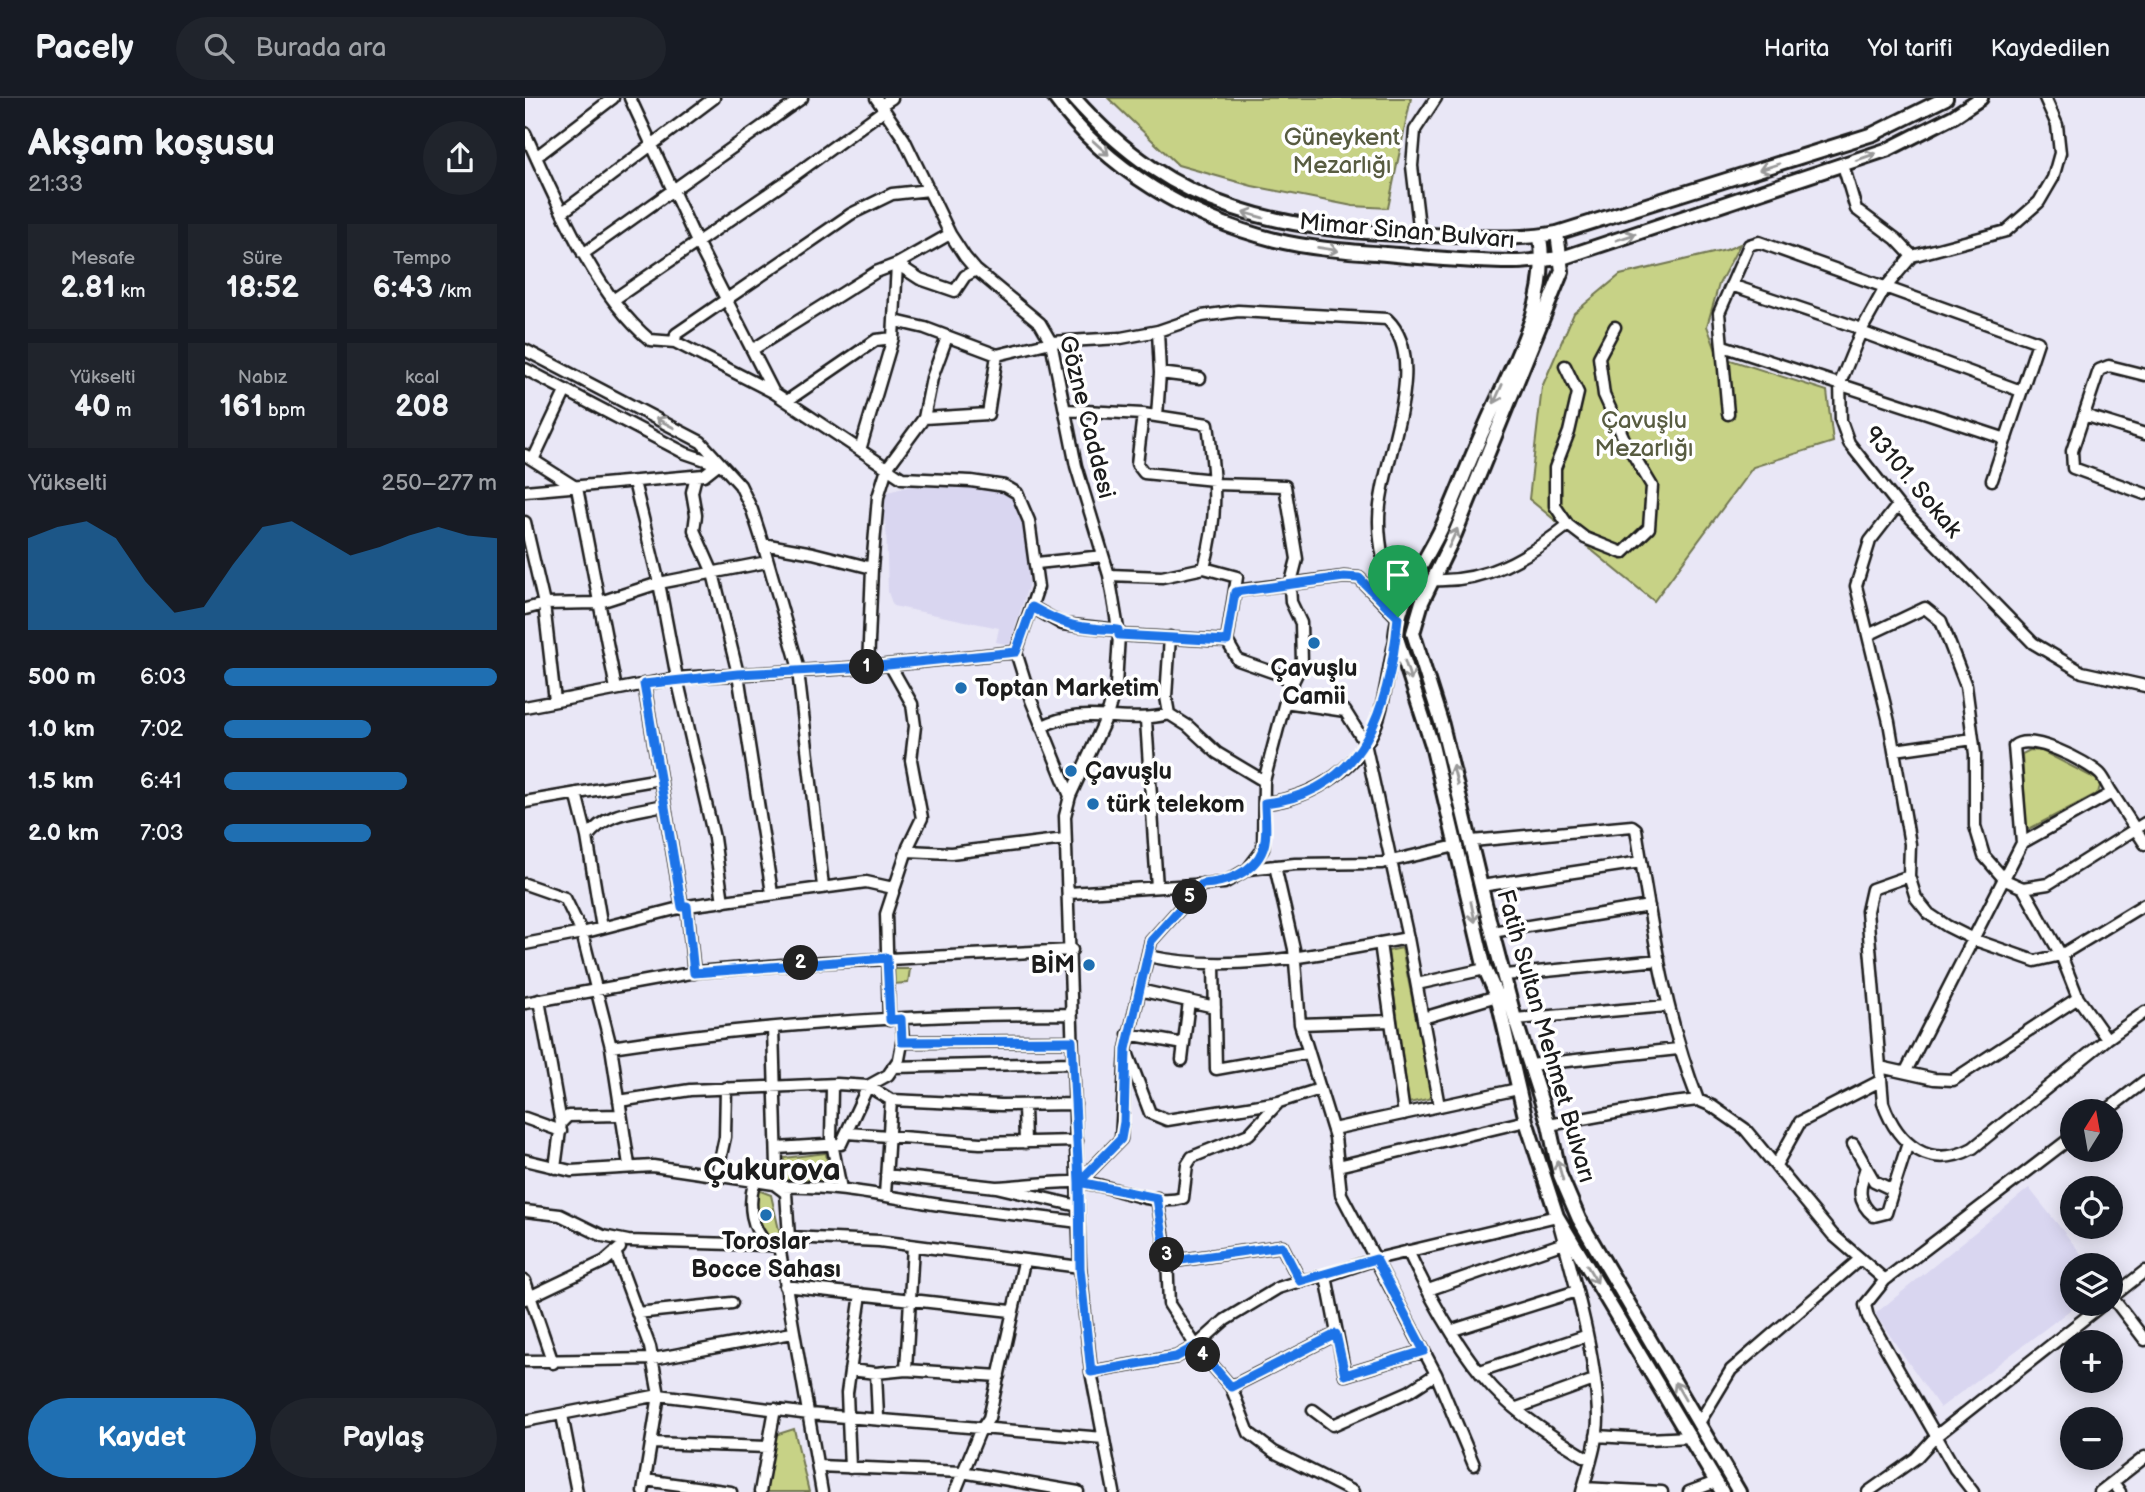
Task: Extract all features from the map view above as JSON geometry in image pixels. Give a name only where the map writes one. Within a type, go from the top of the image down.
[{"type":"main road","name":"Mimar Sinan Bulvarı","points":[[1055,98],[1083,131],[1136,176],[1179,203],[1275,240],[1336,250],[1517,262],[1562,258],[1889,149],[1954,116],[1981,98]]},
{"type":"main road","name":"Mimar Sinan Bulvarı","points":[[1074,98],[1118,143],[1146,164],[1186,190],[1233,209],[1291,224],[1352,232],[1539,237],[1873,134],[1946,98]]},
{"type":"main road","points":[[1557,233],[1562,258]]},
{"type":"main road","points":[[1396,635],[1398,617],[1412,580],[1442,527],[1534,314],[1543,259],[1539,237]]},
{"type":"main road","name":"Fatih Sultan Mehmet Bulvarı","points":[[1562,258],[1562,271],[1455,534],[1432,580],[1413,633],[1442,725],[1492,932],[1515,1019],[1549,1125],[1560,1175],[1579,1219],[1739,1492]]},
{"type":"main road","name":"Fatih Sultan Mehmet Bulvarı","points":[[1396,635],[1432,745],[1485,969],[1497,996],[1526,1121],[1557,1216],[1719,1487]]},
{"type":"street","points":[[536,157],[613,98]]},
{"type":"street","points":[[630,98],[696,240],[773,392]]},
{"type":"street","points":[[564,211],[714,98]]},
{"type":"street","points":[[583,254],[802,98]]},
{"type":"street","points":[[613,300],[696,240],[781,185],[880,104],[892,98]]},
{"type":"street","points":[[1420,235],[1412,166],[1415,130],[1436,98]]},
{"type":"street","points":[[1843,165],[1856,209],[1896,239],[1912,256],[2006,231],[2039,202],[2053,178],[2060,153],[2057,125],[2045,98]]},
{"type":"street","name":"Gözne Caddesi","points":[[880,104],[904,139],[950,234],[976,270],[1040,323],[1051,342],[1076,466],[1108,575],[1118,633],[1115,685],[1107,716],[1070,796]]},
{"type":"street","points":[[525,133],[583,254],[613,300],[650,340],[675,342],[773,392],[902,478],[971,481],[1005,486],[1017,493],[1029,521],[1037,563],[1038,587],[1016,652],[1041,727],[1070,796],[1065,816],[1065,839],[1072,950],[1072,1063],[1079,1182],[1080,1268],[1091,1372],[1114,1492]]},
{"type":"street","points":[[675,342],[676,334],[851,214],[892,194],[929,190]]},
{"type":"street","points":[[752,350],[876,272],[897,264],[950,234]]},
{"type":"street","points":[[1728,414],[1719,313],[1749,245],[1759,242],[2038,342],[1992,480]]},
{"type":"street","name":"93101. Sokak","points":[[1912,256],[1885,288],[1861,330],[1840,383],[1841,421],[1849,443],[1898,505],[2033,643],[2082,672],[2145,686]]},
{"type":"street","points":[[897,264],[920,279],[955,291],[965,276],[976,270]]},
{"type":"street","points":[[860,450],[893,338],[897,264]]},
{"type":"street","points":[[1731,285],[1861,330],[2021,391]]},
{"type":"street","points":[[895,321],[925,328],[997,355],[1051,342],[1121,338],[1158,331],[1202,316],[1238,311],[1387,319],[1398,329],[1406,353],[1404,386],[1380,499],[1379,521],[1381,545],[1398,617]]},
{"type":"street","points":[[1565,366],[1578,393],[1569,432],[1555,468],[1555,506],[1568,525],[1585,538],[1623,554],[1649,528],[1651,485],[1625,441],[1604,395],[1599,357],[1615,327]]},
{"type":"street","points":[[1157,416],[1160,373],[1158,331]]},
{"type":"street","points":[[868,667],[878,498],[887,468],[924,418],[932,378],[947,337]]},
{"type":"street","points":[[787,401],[876,340],[893,338]]},
{"type":"street","points":[[1723,346],[2005,439]]},
{"type":"street","points":[[525,350],[701,442],[718,464],[740,485],[752,510],[763,544],[797,671],[823,886]]},
{"type":"street","points":[[924,418],[988,414],[997,355]]},
{"type":"street","points":[[2145,375],[2117,367],[2099,370],[2072,451],[2073,468],[2145,494]]},
{"type":"street","points":[[525,369],[685,453],[718,464]]},
{"type":"street","points":[[1160,373],[1200,378]]},
{"type":"street","points":[[566,390],[529,458],[577,488],[597,603],[616,689]]},
{"type":"street","points":[[1065,410],[1143,414],[1208,424],[1214,482],[1215,531],[1204,568]]},
{"type":"street","points":[[1069,893],[1224,883],[1248,869],[1263,849],[1264,781],[1285,702],[1302,663],[1301,623],[1291,602],[1290,586],[1297,559],[1285,486],[1214,482],[1144,473],[1137,464],[1143,414]]},
{"type":"street","points":[[2084,415],[2145,434]]},
{"type":"street","points":[[525,491],[696,476],[703,475],[718,464]]},
{"type":"street","points":[[696,476],[692,492],[697,515],[694,530],[713,573],[738,674],[772,893]]},
{"type":"street","points":[[633,482],[659,583],[677,678],[714,838],[723,902]]},
{"type":"street","points":[[1898,505],[1870,541],[1860,566],[1856,586],[1895,750],[1910,844],[1909,876],[1916,898],[1929,914],[1975,940],[2035,961],[2061,956],[2145,904]]},
{"type":"street","points":[[525,522],[544,604],[555,701]]},
{"type":"street","points":[[1432,580],[1455,582],[1497,571],[1535,552],[1568,525]]},
{"type":"street","points":[[763,544],[872,568]]},
{"type":"street","points":[[1037,563],[1103,556]]},
{"type":"street","points":[[525,609],[544,604],[597,603],[659,583],[768,562]]},
{"type":"street","points":[[1108,575],[1162,577],[1204,568],[1237,577],[1227,641],[1238,660],[1278,674],[1293,683]]},
{"type":"street","points":[[1235,592],[1344,577],[1359,578],[1398,617]]},
{"type":"street","points":[[1032,607],[1062,624],[1118,633],[1227,641]]},
{"type":"street","points":[[1868,635],[1925,608],[1941,621],[1966,686],[1973,739],[1975,826],[1984,856],[2005,880],[2022,888],[2048,884],[2145,822]]},
{"type":"street","points":[[1265,803],[1304,794],[1336,777],[1365,743],[1378,718],[1396,635]]},
{"type":"street","points":[[1169,714],[1166,698],[1170,637]]},
{"type":"street","points":[[525,708],[677,678],[868,667],[1016,652]]},
{"type":"street","points":[[776,1148],[841,1143],[868,1086],[888,1075],[899,1059],[902,1042],[895,1020],[887,958],[885,914],[907,851],[922,818],[911,760],[915,726],[912,705],[890,665]]},
{"type":"street","points":[[644,684],[694,973]]},
{"type":"street","points":[[1285,702],[1345,711],[1365,743],[1408,938],[1439,1106]]},
{"type":"street","points":[[1041,727],[1060,717],[1107,716],[1146,720],[1169,714],[1188,726],[1217,753],[1264,781]]},
{"type":"street","points":[[1146,720],[1157,887]]},
{"type":"street","points":[[1895,750],[1973,739]]},
{"type":"street","points":[[1906,1071],[2022,843],[2014,746],[2019,741],[2030,740],[2070,755],[2102,775],[2145,844]]},
{"type":"street","points":[[525,802],[660,779]]},
{"type":"street","points":[[576,793],[587,837],[602,928]]},
{"type":"street","points":[[2022,843],[2112,793]]},
{"type":"street","points":[[587,837],[600,822],[614,816],[664,805]]},
{"type":"street","points":[[1472,841],[1632,826],[1636,829],[1667,1006],[1678,1049],[1698,1100]]},
{"type":"street","points":[[907,851],[951,853],[1065,839]]},
{"type":"street","points":[[1248,869],[1356,865],[1456,846]]},
{"type":"street","points":[[1481,886],[1641,862]]},
{"type":"street","points":[[1275,866],[1295,957],[1300,1024],[1333,1129],[1341,1194],[1436,1374],[1474,1465]]},
{"type":"street","points":[[1909,876],[1872,890],[1867,911],[1880,1081],[1892,1128],[1912,1148],[1935,1157],[1956,1157],[1973,1149],[2107,1039],[2145,1012]]},
{"type":"street","points":[[525,944],[582,933],[684,906],[866,882],[893,888]]},
{"type":"street","points":[[525,884],[565,898],[582,933],[611,1047],[629,1165]]},
{"type":"street","points":[[1079,1182],[1121,1139],[1128,1034],[1156,934],[1202,884]]},
{"type":"street","points":[[2022,888],[2061,956],[2078,998],[2107,1039]]},
{"type":"street","points":[[1492,932],[1649,906]]},
{"type":"street","points":[[1148,956],[1186,964],[1214,965],[1295,957],[1408,938]]},
{"type":"street","points":[[1380,943],[1404,1114]]},
{"type":"street","points":[[525,1003],[694,973],[887,958],[1072,950]]},
{"type":"street","points":[[1505,975],[1659,960]]},
{"type":"street","points":[[1214,965],[1216,1069],[1307,1053]]},
{"type":"street","points":[[1417,984],[1485,969]]},
{"type":"street","points":[[1139,990],[1215,1007]]},
{"type":"street","points":[[1423,1018],[1497,996]]},
{"type":"street","points":[[1880,1067],[1934,1079],[1953,1080],[2078,998]]},
{"type":"street","points":[[539,1000],[561,1127],[555,1168]]},
{"type":"street","points":[[1182,1060],[1189,1001]]},
{"type":"street","points":[[1515,1019],[1667,1006]]},
{"type":"street","points":[[611,1047],[706,1032],[958,1014],[1071,1014]]},
{"type":"street","points":[[1300,1024],[1391,1021]]},
{"type":"street","points":[[773,1028],[778,1186],[789,1206],[789,1237]]},
{"type":"street","points":[[1128,1034],[1184,1044]]},
{"type":"street","points":[[902,1042],[1072,1041]]},
{"type":"street","points":[[1126,1049],[1150,1113],[1156,1118],[1167,1120],[1214,1115],[1279,1102],[1319,1089]]},
{"type":"street","points":[[1530,1065],[1678,1049]]},
{"type":"street","points":[[893,1067],[1072,1063]]},
{"type":"street","points":[[1776,1165],[1800,1122],[1880,1081]]},
{"type":"street","points":[[619,1101],[726,1088],[837,1084],[868,1086],[891,1100],[1024,1105],[1075,1104]]},
{"type":"street","points":[[837,1084],[832,1088],[831,1119],[841,1189]]},
{"type":"street","points":[[2122,1099],[2142,1084],[2145,1096]]},
{"type":"street","points":[[717,1174],[725,1137],[726,1088]]},
{"type":"street","points":[[1333,1129],[1518,1089]]},
{"type":"street","points":[[885,1195],[891,1100]]},
{"type":"street","points":[[1549,1125],[1698,1100],[1712,1106],[1745,1129],[1833,1235],[1885,1280]]},
{"type":"street","points":[[996,1187],[1079,1182],[1157,1198],[1183,1198],[1187,1165],[1192,1157],[1249,1134],[1279,1102]]},
{"type":"street","points":[[1024,1105],[1025,1143]]},
{"type":"street","points":[[561,1127],[568,1116],[621,1115]]},
{"type":"street","points":[[525,1118],[561,1127]]},
{"type":"street","points":[[1338,1166],[1526,1121]]},
{"type":"street","points":[[848,1133],[888,1138],[1025,1143],[1077,1140]]},
{"type":"street","points":[[1866,1167],[1860,1201],[1874,1216],[1886,1213],[1908,1143]]},
{"type":"street","points":[[1853,1144],[1874,1181],[1893,1190]]},
{"type":"street","points":[[1973,1492],[1955,1469],[1868,1317],[1865,1305],[1885,1280],[2060,1146]]},
{"type":"street","points":[[527,1163],[572,1171],[629,1165],[717,1174],[754,1183],[841,1189],[922,1203],[1078,1222]]},
{"type":"street","points":[[886,1175],[996,1187],[1079,1206]]},
{"type":"street","points":[[754,1183],[751,1194],[754,1227],[768,1245]]},
{"type":"street","points":[[1157,1198],[1167,1262],[1170,1304],[1196,1346],[1231,1387],[1249,1433],[1273,1452],[1353,1492]]},
{"type":"street","points":[[525,1211],[559,1215],[603,1236],[628,1241],[779,1246],[789,1237],[913,1246],[1080,1268]]},
{"type":"street","points":[[1091,1372],[1176,1357],[1196,1346],[1225,1320],[1278,1288],[1327,1276],[1376,1259],[1557,1216],[1577,1291],[1594,1380],[1598,1419],[1582,1490],[1662,1492]]},
{"type":"street","points":[[528,1298],[605,1261],[628,1241]]},
{"type":"street","points":[[1428,1290],[1564,1243]]},
{"type":"street","points":[[779,1246],[792,1333],[822,1492]]},
{"type":"street","points":[[906,1370],[913,1246]]},
{"type":"street","points":[[1167,1262],[1282,1246],[1300,1281]]},
{"type":"street","points":[[1408,1251],[1428,1290],[1494,1389],[1562,1443],[1589,1459]]},
{"type":"street","points":[[615,1252],[653,1359],[659,1395],[643,1492]]},
{"type":"street","points":[[1699,1423],[1731,1370],[1860,1259]]},
{"type":"street","points":[[955,1492],[989,1418],[1024,1262]]},
{"type":"street","points":[[2123,1288],[2145,1271]]},
{"type":"street","points":[[1327,1276],[1345,1375],[1424,1351]]},
{"type":"street","points":[[525,1281],[528,1298],[554,1363]]},
{"type":"street","points":[[785,1286],[1011,1311]]},
{"type":"street","points":[[1453,1330],[1577,1291]]},
{"type":"street","points":[[850,1468],[845,1416],[861,1294]]},
{"type":"street","points":[[637,1313],[732,1303]]},
{"type":"street","points":[[1868,1492],[1916,1458],[1936,1436],[2088,1316]]},
{"type":"street","points":[[2123,1316],[2145,1340]]},
{"type":"street","points":[[525,1361],[554,1363],[653,1359],[792,1333]]},
{"type":"street","points":[[1231,1387],[1336,1334]]},
{"type":"street","points":[[1480,1371],[1585,1336]]},
{"type":"street","points":[[850,1370],[876,1373],[906,1370],[999,1376]]},
{"type":"street","points":[[876,1373],[878,1417]]},
{"type":"street","points":[[1313,1410],[1333,1425],[1409,1391],[1436,1374]]},
{"type":"street","points":[[1517,1408],[1594,1380]]},
{"type":"street","points":[[525,1421],[659,1395],[809,1414],[878,1417],[1104,1438]]},
{"type":"street","points":[[760,1492],[775,1409]]},
{"type":"street","points":[[562,1415],[577,1492]]},
{"type":"street","points":[[1596,1436],[1648,1439],[1691,1437]]},
{"type":"street","points":[[651,1443],[768,1447]]},
{"type":"street","points":[[2100,1492],[2145,1457]]},
{"type":"street","points":[[818,1466],[962,1472],[1079,1492]]},
{"type":"street","points":[[645,1480],[731,1492]]},
{"type":"street","points":[[2113,1482],[2120,1492]]},
{"type":"street","points":[[1689,1492],[1719,1487]]},
{"type":"shaded area","points":[[910,486],[990,488],[1019,497],[1027,527],[1029,583],[1010,645],[996,642],[999,628],[893,606],[888,592],[886,525],[879,504],[881,494]]},
{"type":"shaded area","points":[[2029,1188],[2060,1227],[2060,1239],[2069,1239],[2080,1253],[2060,1253],[2062,1316],[1940,1408],[1875,1314]]},
{"type":"green space","name":"Güneykent Mezarlığı","points":[[1108,98],[1411,98],[1388,208],[1353,206],[1252,186],[1178,165]]},
{"type":"green space","name":"Çavuşlu Mezarlığı","points":[[1740,244],[1719,284],[1707,326],[1718,356],[1827,391],[1833,442],[1753,467],[1654,601],[1529,499],[1542,387],[1574,313],[1620,275],[1726,250]]},
{"type":"green space","points":[[2030,750],[2042,751],[2096,779],[2100,786],[2098,793],[2029,829],[2026,825],[2022,754]]},
{"type":"green space","points":[[1402,948],[1432,1098],[1409,1103],[1388,951]]},
{"type":"green space","points":[[892,969],[910,969],[908,983],[892,984]]},
{"type":"green space","points":[[826,1153],[831,1188],[780,1184],[781,1163],[784,1158]]},
{"type":"green space","name":"Toroslar Bocce Sahası","points":[[758,1190],[771,1195],[780,1234],[764,1237],[754,1209]]},
{"type":"green space","points":[[794,1429],[809,1492],[765,1492],[775,1435]]},
{"type":"place","name":"Çavuşlu Camii","points":[[1314,643]]},
{"type":"place","name":"Toptan Marketim","points":[[961,688]]},
{"type":"place","name":"Çavuşlu","points":[[1071,771]]},
{"type":"place","name":"türk telekom","points":[[1093,804]]},
{"type":"place","name":"BİM","points":[[1089,965]]},
{"type":"place","name":"Toroslar Bocce Sahası","points":[[766,1215]]},
{"type":"district","name":"Çukurova","points":[[772,1170]]},
{"type":"route","points":[[1398,617],[1359,578],[1344,577],[1235,592],[1227,641],[1119,635],[1118,630],[1077,628],[1062,624],[1032,607],[1016,652],[868,667],[677,678],[644,684],[682,907],[687,906],[694,973],[887,958],[890,1020],[901,1019],[902,1042],[1072,1041],[1079,1182],[1157,1198],[1167,1262],[1282,1246],[1300,1281],[1327,1276],[1376,1259],[1424,1351],[1345,1375],[1336,1334],[1231,1387],[1196,1346],[1176,1357],[1091,1372],[1080,1268],[1079,1182],[1121,1139],[1126,1049],[1151,941],[1202,884],[1224,883],[1248,869],[1263,849],[1265,803],[1286,801],[1336,777],[1360,752],[1378,718],[1398,617]]}]
